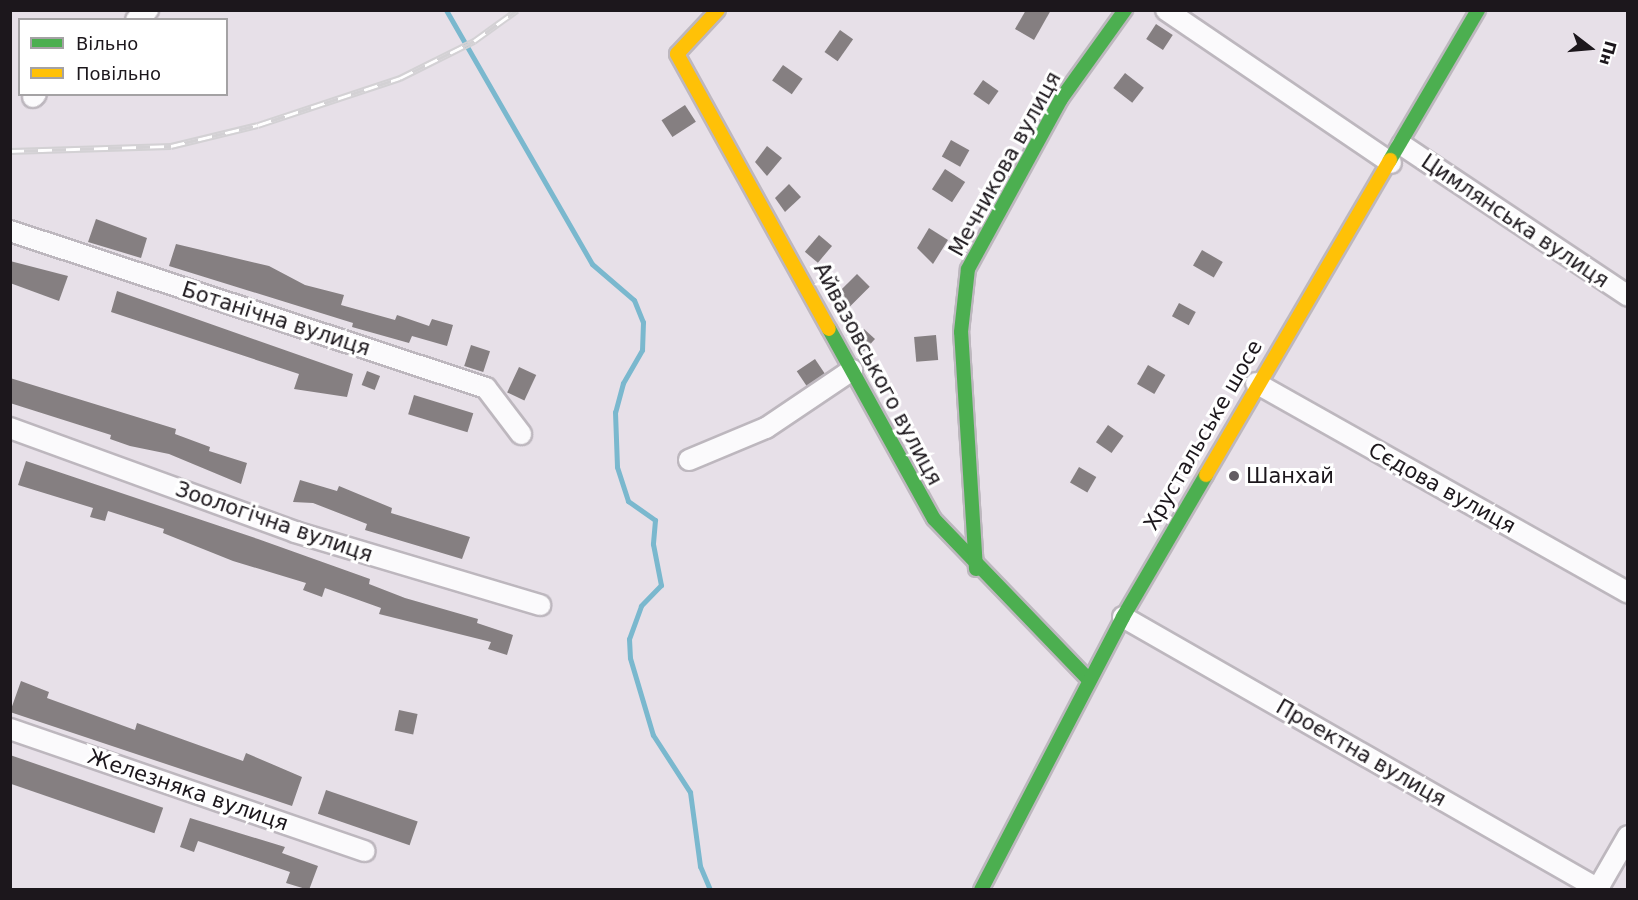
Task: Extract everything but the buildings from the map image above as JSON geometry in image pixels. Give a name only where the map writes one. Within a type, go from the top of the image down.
[{"type":"street","name":"Айвазовського вулиця","points":[[718,10],[677,54],[933,519],[976,569],[1088,679]]},
{"type":"street","name":"Мечникова вулиця","points":[[976,569],[961,332],[968,269],[1061,99],[1125,10]]},
{"type":"street","points":[[1166,10],[1391,163]]},
{"type":"street","name":"Хрустальське шосе","points":[[981,890],[1088,679],[1123,617],[1256,383],[1402,145],[1478,10]]},
{"type":"street","name":"Цимлянська вулиця","points":[[1402,145],[1628,296]]},
{"type":"street","name":"Ботанічна вулиця","points":[[10,231],[486,388],[520,434]]},
{"type":"street","points":[[689,460],[766,428],[852,370]]},
{"type":"street","name":"Сєдова вулиця","points":[[1256,383],[1628,593]]},
{"type":"street","name":"Зоологічна вулиця","points":[[10,428],[295,532],[540,605]]},
{"type":"street","name":"Проектна вулиця","points":[[1123,617],[1598,889]]},
{"type":"street","name":"Железняка вулиця","points":[[10,729],[365,851]]},
{"type":"street","points":[[1598,889],[1628,836]]},
{"type":"waterway","points":[[446,10],[592,264],[634,300],[643,322],[642,350],[623,383],[615,412],[617,467],[628,501],[655,520],[653,544],[661,585],[641,606],[629,639],[630,658],[653,735],[690,792],[700,866],[710,890]]},
{"type":"railway","points":[[10,151],[171,146],[258,125],[400,78],[474,41],[517,10]]},
{"type":"traffic: fast","points":[[976,569],[961,332],[968,269],[1061,99],[1125,10]]},
{"type":"traffic: fast","points":[[1390,160],[1478,10]]},
{"type":"traffic: fast","points":[[829,329],[934,519],[1088,679]]},
{"type":"traffic: fast","points":[[981,890],[1123,617],[1206,475]]},
{"type":"traffic: slow","points":[[718,10],[677,54],[829,329]]},
{"type":"traffic: slow","points":[[1206,475],[1390,160]]},
{"type":"place","name":"Шанхай","points":[[1234,476]]}]
